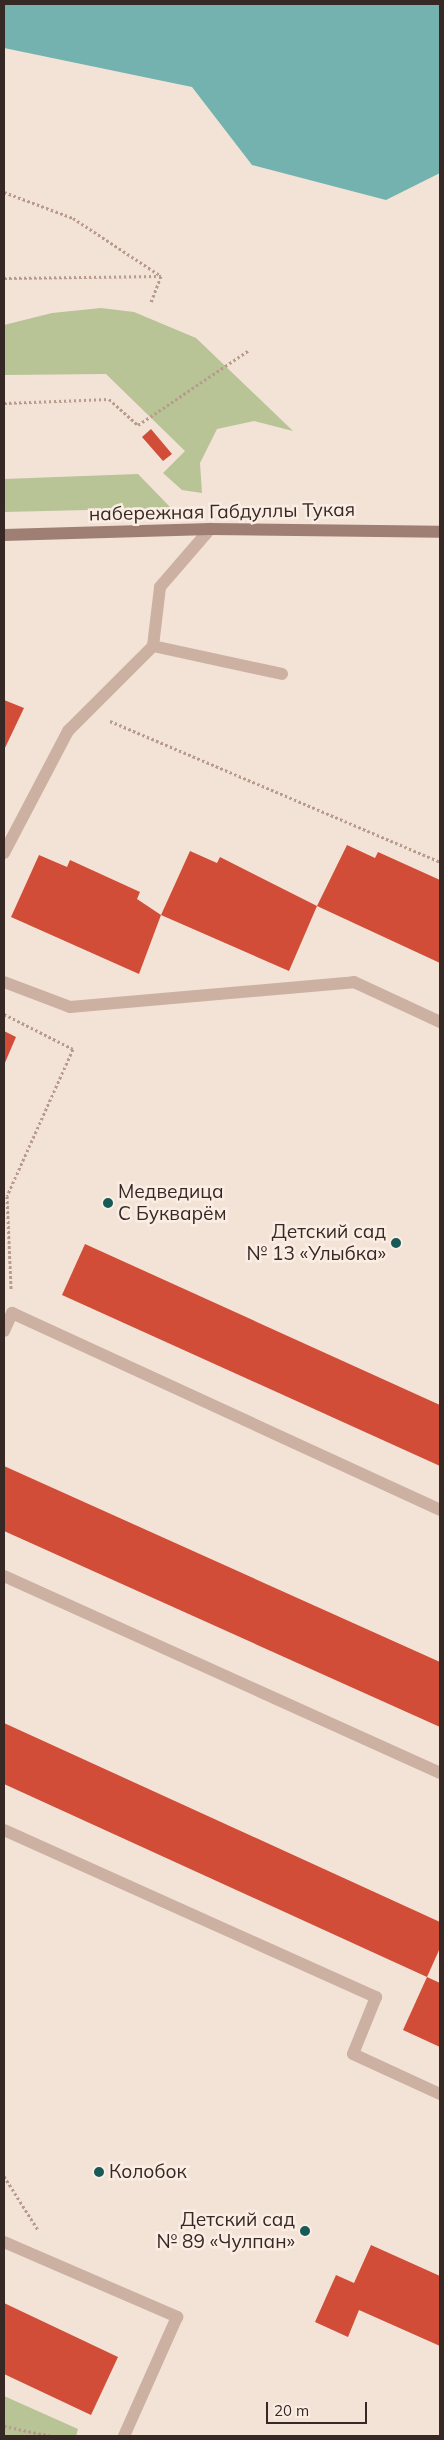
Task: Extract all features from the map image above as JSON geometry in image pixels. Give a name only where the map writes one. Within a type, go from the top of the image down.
[{"type":"main road","name":"набережная Габдуллы Тукая","points":[[4,535],[210,529],[440,532]]},
{"type":"lane","points":[[4,853],[68,731],[153,646],[160,587],[210,529]]},
{"type":"lane","points":[[153,646],[282,674]]},
{"type":"lane","points":[[4,982],[70,1007],[354,982],[440,1022]]},
{"type":"lane","points":[[4,1331],[12,1312],[440,1510]]},
{"type":"lane","points":[[4,1576],[440,1773]]},
{"type":"lane","points":[[4,1830],[376,1997],[353,2054],[440,2094]]},
{"type":"lane","points":[[4,2242],[177,2317],[124,2436]]},
{"type":"path","points":[[4,192],[73,218],[161,276]]},
{"type":"path","points":[[4,278],[161,276]]},
{"type":"path","points":[[151,302],[161,276]]},
{"type":"path","points":[[4,403],[109,399],[138,425],[249,350]]},
{"type":"path","points":[[87,712],[440,862]]},
{"type":"path","points":[[4,1014],[73,1049],[7,1196],[12,1312]]},
{"type":"path","points":[[4,2176],[62,2267]]},
{"type":"path","points":[[4,2426],[50,2436]]},
{"type":"green space","points":[[101,308],[134,312],[196,338],[293,431],[254,421],[217,429],[200,463],[202,493],[182,490],[163,473],[185,451],[106,374],[4,375],[4,325],[52,313]]},
{"type":"green space","points":[[138,474],[171,508],[4,512],[4,479]]},
{"type":"green space","points":[[4,2396],[78,2429],[76,2436],[4,2436]]},
{"type":"water","points":[[4,4],[440,4],[440,173],[386,200],[252,165],[192,87],[4,48]]},
{"type":"building","points":[[151,429],[172,454],[163,461],[142,437]]},
{"type":"building","points":[[4,700],[24,708],[4,750]]},
{"type":"building","points":[[347,845],[375,858],[378,852],[440,880],[440,963],[317,906]]},
{"type":"building","points":[[190,851],[217,863],[220,857],[317,906],[289,971],[161,915]]},
{"type":"building","points":[[39,855],[67,867],[70,860],[140,892],[137,899],[161,915],[139,974],[11,917]]},
{"type":"building","points":[[4,1031],[16,1037],[4,1065]]},
{"type":"building","points":[[85,1244],[440,1405],[440,1466],[62,1295]]},
{"type":"building","points":[[4,1466],[440,1662],[440,1727],[4,1531]]},
{"type":"building","points":[[4,1723],[440,1922],[440,1948],[427,1977],[4,1784]]},
{"type":"building","points":[[427,1977],[440,1983],[440,2047],[403,2030]]},
{"type":"building","points":[[371,2245],[440,2276],[440,2346],[359,2310],[348,2337],[315,2322],[336,2275],[354,2283]]},
{"type":"building","points":[[4,2303],[118,2357],[91,2415],[4,2374]]},
{"type":"place","name":"Медведица С Букварём","points":[[108,1203]]},
{"type":"place","name":"Детский сад № 13 «Улыбка»","points":[[396,1243]]},
{"type":"place","name":"Колобок","points":[[99,2172]]},
{"type":"place","name":"Детский сад № 89 «Чулпан»","points":[[305,2231]]}]
